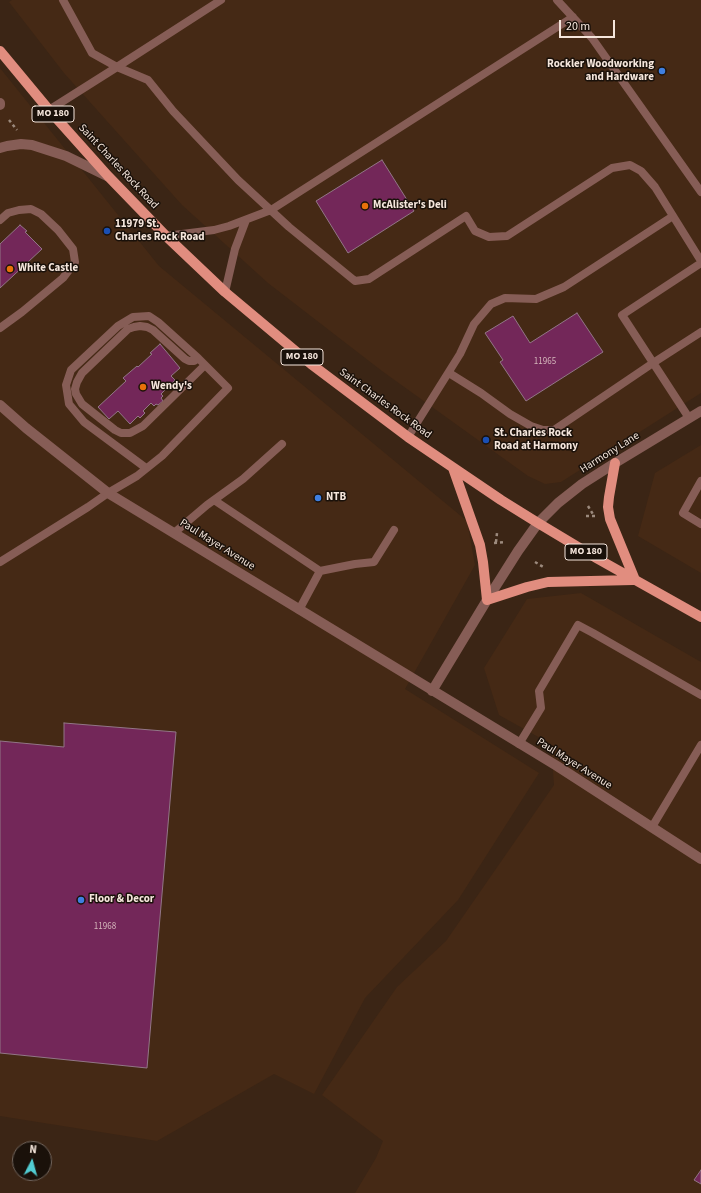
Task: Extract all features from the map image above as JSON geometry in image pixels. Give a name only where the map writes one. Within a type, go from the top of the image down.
[{"type":"main road","name":"Saint Charles Rock Road","points":[[0,51],[49,110],[108,176],[166,236],[225,292],[310,364],[408,437],[453,468],[538,523],[701,618]]},
{"type":"main road","points":[[453,468],[480,545],[487,600],[548,582],[635,580],[610,519],[608,507],[615,463]]},
{"type":"street","points":[[0,148],[21,144],[32,145],[66,156],[108,176]]},
{"type":"street","name":"Paul Mayer Avenue","points":[[0,405],[26,428],[108,493],[519,744],[701,859]]},
{"type":"street","name":"Harmony Lane","points":[[538,523],[558,502],[582,484],[701,411]]},
{"type":"street","points":[[432,691],[487,600],[518,551],[538,523]]},
{"type":"lane","points":[[63,0],[92,53],[117,67],[148,80],[173,111],[238,180],[289,227],[355,281],[369,279],[466,216],[475,231],[489,238],[507,236],[612,168],[630,165],[641,172],[655,187],[701,262],[622,315],[689,418]]},
{"type":"lane","points":[[49,110],[221,0]]},
{"type":"lane","points":[[557,0],[592,38],[701,192]]},
{"type":"lane","points":[[166,236],[214,230],[271,210],[573,17]]},
{"type":"lane","points":[[0,220],[8,213],[19,210],[31,209],[41,214],[58,230],[74,249],[75,262],[63,278],[0,328]]},
{"type":"lane","points":[[408,437],[460,354],[474,324],[491,304],[505,298],[536,299],[564,287],[673,216]]},
{"type":"lane","points":[[225,292],[235,249],[246,220]]},
{"type":"lane","points":[[0,562],[137,476],[162,456],[228,388],[198,358],[158,322],[149,316],[133,317],[118,326],[71,370],[66,385],[69,404],[84,422],[146,468]]},
{"type":"lane","points":[[198,358],[194,361],[185,359],[153,330],[147,327],[134,326],[128,329],[82,373],[75,389],[76,394],[82,404],[115,430],[121,433],[130,433],[143,426],[205,365]]},
{"type":"lane","points":[[448,373],[530,426],[543,430],[554,430],[701,332]]},
{"type":"lane","points":[[174,533],[214,500],[243,479],[282,444]]},
{"type":"lane","points":[[701,482],[683,513],[701,524]]},
{"type":"lane","points":[[214,500],[320,571],[374,562],[394,530]]},
{"type":"lane","points":[[299,610],[320,571]]},
{"type":"lane","points":[[519,744],[541,708],[539,691],[578,625],[701,695]]},
{"type":"lane","points":[[652,827],[701,745]]},
{"type":"path","points":[[9,120],[20,134]]},
{"type":"path","points":[[588,506],[594,516]]},
{"type":"path","points":[[496,542],[497,533]]},
{"type":"path","points":[[489,543],[505,542]]},
{"type":"path","points":[[535,562],[545,568],[546,572]]},
{"type":"shaded area","points":[[12,0],[701,0],[701,393],[561,482],[545,484],[528,476],[382,371],[268,283],[182,205],[64,73],[9,2]]},
{"type":"shaded area","points":[[0,68],[159,266],[467,521],[475,565],[405,689],[539,773],[458,900],[365,998],[314,1094],[274,1074],[157,1141],[0,1116]]},
{"type":"shaded area","points":[[701,445],[701,573],[638,536],[655,473]]},
{"type":"shaded area","points":[[581,593],[701,662],[701,1193],[355,1193],[376,1158],[383,1141],[322,1095],[397,987],[446,941],[554,785],[551,744],[499,715],[484,668],[527,599]]},
{"type":"building","name":"McAlister's Deli","points":[[382,160],[414,211],[348,253],[316,201]]},
{"type":"building","name":"White Castle","points":[[20,225],[42,249],[0,288],[0,244]]},
{"type":"building","points":[[577,313],[603,352],[526,401],[500,362],[503,360],[485,333],[513,316],[530,343]]},
{"type":"building","name":"Wendy's","points":[[160,344],[180,368],[171,376],[175,380],[161,394],[163,396],[161,398],[163,401],[154,406],[151,403],[143,411],[145,413],[140,418],[138,416],[130,424],[118,411],[109,419],[98,407],[126,381],[123,378],[137,366],[138,367]]},
{"type":"building","name":"Floor & Decor","points":[[64,723],[176,732],[147,1068],[0,1053],[0,741],[64,747]]},
{"type":"building","points":[[701,1170],[701,1184],[694,1180]]},
{"type":"place","name":"Rockler Woodworking and Hardware","points":[[662,71]]},
{"type":"place","name":"McAlister's Deli","points":[[365,206]]},
{"type":"place","name":"11979 St. Charles Rock Road","points":[[107,231]]},
{"type":"place","name":"White Castle","points":[[10,269]]},
{"type":"place","name":"Wendy's","points":[[143,387]]},
{"type":"place","name":"St. Charles Rock Road at Harmony","points":[[486,440]]},
{"type":"place","name":"NTB","points":[[318,498]]},
{"type":"place","name":"Floor & Decor","points":[[81,900]]}]
